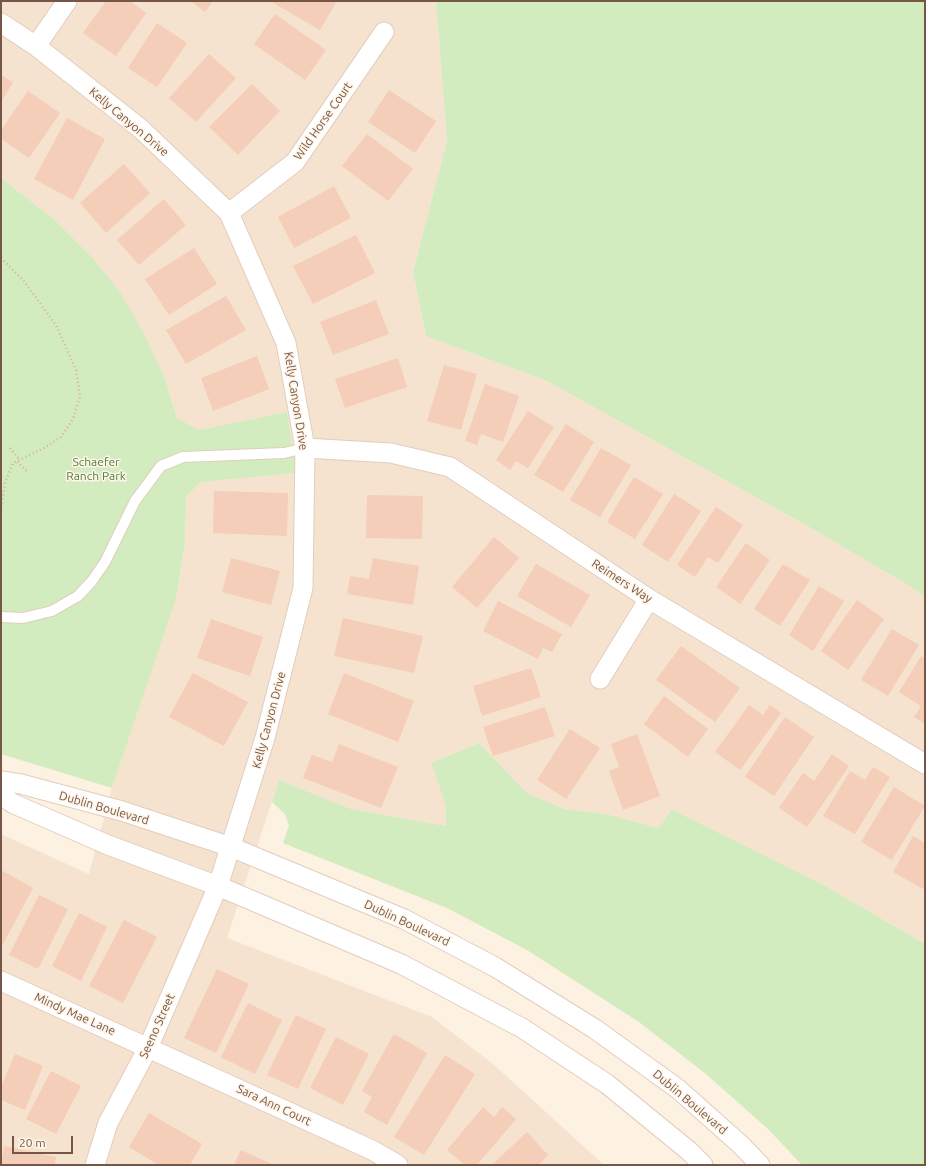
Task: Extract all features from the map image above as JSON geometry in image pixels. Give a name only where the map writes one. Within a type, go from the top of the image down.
[{"type":"street","points":[[36,46],[67,1]]},
{"type":"street","name":"Kelly Canyon Drive","points":[[1,23],[36,46],[141,129],[229,213],[286,343],[305,448],[303,588],[265,738],[218,886]]},
{"type":"street","name":"Wild Horse Court","points":[[229,213],[295,162],[384,32]]},
{"type":"street","name":"Reimers Way","points":[[305,448],[391,453],[450,467],[649,599],[925,764]]},
{"type":"street","points":[[600,679],[649,599]]},
{"type":"street","name":"Dublin Boulevard","points":[[1,781],[21,784],[122,811],[231,847],[404,919],[495,967],[595,1029],[678,1089],[741,1145],[760,1165]]},
{"type":"street","points":[[1,796],[14,804],[108,845],[218,886],[402,964],[522,1028],[607,1084],[689,1151],[703,1165]]},
{"type":"street","name":"Seeno Street","points":[[95,1165],[108,1123],[148,1048],[218,886]]},
{"type":"street","name":"Mindy Mae Lane","points":[[1,981],[148,1048]]},
{"type":"street","name":"Sara Ann Court","points":[[148,1048],[372,1150],[398,1165]]},
{"type":"lane","points":[[1,617],[23,618],[52,611],[78,596],[92,581],[105,562],[135,501],[161,466],[183,457],[284,453],[305,448]]},
{"type":"path","points":[[1,258],[23,280],[56,325],[76,370],[80,396],[73,419],[61,436],[44,448],[13,464],[5,483],[1,509]]},
{"type":"path","points":[[10,448],[18,461],[29,473]]},
{"type":"shaded area","points":[[1,1],[436,1],[447,141],[413,272],[426,336],[547,381],[804,524],[908,585],[925,597],[925,944],[822,884],[671,809],[659,828],[610,815],[565,809],[527,793],[479,743],[431,763],[446,806],[446,826],[351,809],[279,780],[227,938],[432,1017],[493,1064],[604,1165],[1,1165],[1,834],[89,874],[112,788],[176,599],[185,542],[186,497],[201,482],[295,473],[287,412],[199,430],[177,418],[165,379],[89,254],[55,220],[1,178]]},
{"type":"green space","points":[[436,1],[925,1],[925,597],[908,585],[804,524],[547,381],[426,336],[413,272],[447,141]]},
{"type":"green space","name":"Schaefer Ranch Park","points":[[1,178],[55,220],[89,254],[120,292],[144,334],[165,379],[177,418],[199,430],[287,412],[296,473],[201,482],[186,497],[185,542],[176,599],[112,788],[1,754]]},
{"type":"green space","points":[[479,743],[527,793],[565,809],[610,815],[659,828],[671,809],[822,884],[925,944],[925,1165],[802,1165],[768,1129],[706,1074],[639,1022],[527,950],[447,908],[283,843],[289,826],[285,814],[272,802],[279,780],[351,809],[446,826],[446,806],[431,763]]},
{"type":"building","points":[[106,1],[130,1],[146,13],[116,56],[83,33]]},
{"type":"building","points":[[191,1],[213,1],[205,12]]},
{"type":"building","points":[[270,1],[337,1],[320,30]]},
{"type":"building","points":[[275,14],[326,50],[305,80],[254,44]]},
{"type":"building","points":[[157,23],[187,43],[157,87],[128,68]]},
{"type":"building","points":[[209,54],[236,78],[196,122],[169,98]]},
{"type":"building","points":[[1,75],[13,82],[1,102]]},
{"type":"building","points":[[252,84],[280,111],[238,155],[209,127]]},
{"type":"building","points":[[389,90],[436,121],[415,153],[368,122]]},
{"type":"building","points":[[28,91],[60,113],[29,158],[1,139],[1,130]]},
{"type":"building","points":[[67,118],[105,139],[73,200],[34,179]]},
{"type":"building","points":[[367,134],[413,169],[388,201],[342,166]]},
{"type":"building","points":[[124,164],[150,193],[106,233],[80,203]]},
{"type":"building","points":[[334,186],[351,218],[294,248],[278,217]]},
{"type":"building","points":[[164,199],[186,225],[139,265],[117,240]]},
{"type":"building","points":[[356,235],[375,273],[313,304],[293,266]]},
{"type":"building","points":[[194,248],[217,284],[169,315],[145,279]]},
{"type":"building","points":[[226,296],[246,330],[186,364],[166,330]]},
{"type":"building","points":[[376,300],[389,334],[333,355],[320,322]]},
{"type":"building","points":[[257,356],[269,389],[213,411],[201,378]]},
{"type":"building","points":[[398,358],[407,387],[345,408],[335,379]]},
{"type":"building","points":[[444,365],[477,374],[461,430],[427,421]]},
{"type":"building","points":[[485,384],[519,396],[503,442],[481,434],[477,445],[465,441]]},
{"type":"building","points":[[528,411],[554,427],[528,468],[516,461],[510,470],[496,460]]},
{"type":"building","points":[[566,424],[594,442],[563,492],[534,475]]},
{"type":"building","points":[[601,448],[631,465],[600,517],[570,500]]},
{"type":"building","points":[[634,477],[663,494],[635,539],[607,522]]},
{"type":"building","points":[[214,491],[288,493],[287,536],[213,533]]},
{"type":"building","points":[[674,494],[701,511],[668,562],[642,545]]},
{"type":"building","points":[[367,495],[423,496],[422,539],[366,538]]},
{"type":"building","points":[[716,507],[743,525],[718,563],[708,557],[695,577],[677,565]]},
{"type":"building","points":[[494,537],[519,558],[477,608],[452,587]]},
{"type":"building","points":[[746,543],[770,560],[740,604],[716,587]]},
{"type":"building","points":[[231,558],[280,571],[271,605],[222,592]]},
{"type":"building","points":[[373,558],[419,566],[413,605],[347,594],[350,576],[369,579]]},
{"type":"building","points":[[536,564],[590,595],[571,627],[517,596]]},
{"type":"building","points":[[783,564],[810,580],[780,626],[754,609]]},
{"type":"building","points":[[819,586],[844,601],[813,651],[789,635]]},
{"type":"building","points":[[857,600],[884,619],[848,670],[821,651]]},
{"type":"building","points":[[498,601],[562,634],[552,652],[543,648],[538,659],[483,631]]},
{"type":"building","points":[[343,618],[423,636],[414,673],[334,656]]},
{"type":"building","points":[[211,619],[263,637],[250,676],[197,658]]},
{"type":"building","points":[[892,629],[919,645],[888,696],[861,680]]},
{"type":"building","points":[[681,646],[740,688],[715,722],[656,680]]},
{"type":"building","points":[[921,656],[925,658],[924,723],[914,717],[921,706],[899,692]]},
{"type":"building","points":[[531,668],[541,697],[482,716],[473,686]]},
{"type":"building","points":[[193,673],[248,702],[224,746],[169,717]]},
{"type":"building","points":[[344,673],[414,701],[398,742],[328,714]]},
{"type":"building","points":[[664,696],[708,729],[688,757],[644,724]]},
{"type":"building","points":[[749,705],[763,715],[770,705],[781,713],[740,770],[715,752]]},
{"type":"building","points":[[545,707],[555,736],[493,756],[483,727]]},
{"type":"building","points":[[785,717],[814,737],[774,796],[745,777]]},
{"type":"building","points":[[570,729],[600,748],[566,799],[537,780]]},
{"type":"building","points":[[637,734],[660,796],[623,810],[609,771],[619,767],[611,744]]},
{"type":"building","points":[[339,744],[398,767],[381,808],[303,778],[312,755],[332,762]]},
{"type":"building","points":[[832,754],[849,766],[807,827],[779,808],[803,773],[814,781]]},
{"type":"building","points":[[873,767],[890,777],[855,834],[823,816],[850,771],[865,780]]},
{"type":"building","points":[[894,787],[925,806],[892,860],[861,842]]},
{"type":"building","points":[[913,836],[925,843],[925,890],[893,872]]},
{"type":"building","points":[[1,870],[33,888],[1,948]]},
{"type":"building","points":[[39,895],[68,909],[38,969],[9,955]]},
{"type":"building","points":[[79,913],[107,927],[81,981],[52,966]]},
{"type":"building","points":[[124,920],[157,937],[123,1003],[89,986]]},
{"type":"building","points":[[217,969],[249,984],[216,1053],[184,1038]]},
{"type":"building","points":[[248,1003],[282,1020],[255,1074],[221,1057]]},
{"type":"building","points":[[296,1015],[326,1029],[298,1089],[267,1075]]},
{"type":"building","points":[[394,1034],[427,1053],[387,1125],[364,1112],[372,1097],[362,1091]]},
{"type":"building","points":[[336,1037],[369,1054],[343,1105],[310,1088]]},
{"type":"building","points":[[15,1054],[43,1066],[25,1110],[1,1100],[1,1087]]},
{"type":"building","points":[[445,1055],[475,1074],[424,1155],[394,1137]]},
{"type":"building","points":[[51,1071],[81,1086],[56,1134],[26,1119]]},
{"type":"building","points":[[483,1107],[494,1117],[502,1107],[516,1119],[477,1165],[465,1165],[447,1150]]},
{"type":"building","points":[[149,1113],[202,1144],[190,1165],[159,1165],[129,1147]]},
{"type":"building","points":[[527,1132],[548,1155],[538,1165],[492,1165]]},
{"type":"building","points":[[4,1146],[56,1157],[55,1165],[1,1165]]},
{"type":"building","points":[[241,1150],[274,1165],[234,1165]]}]
